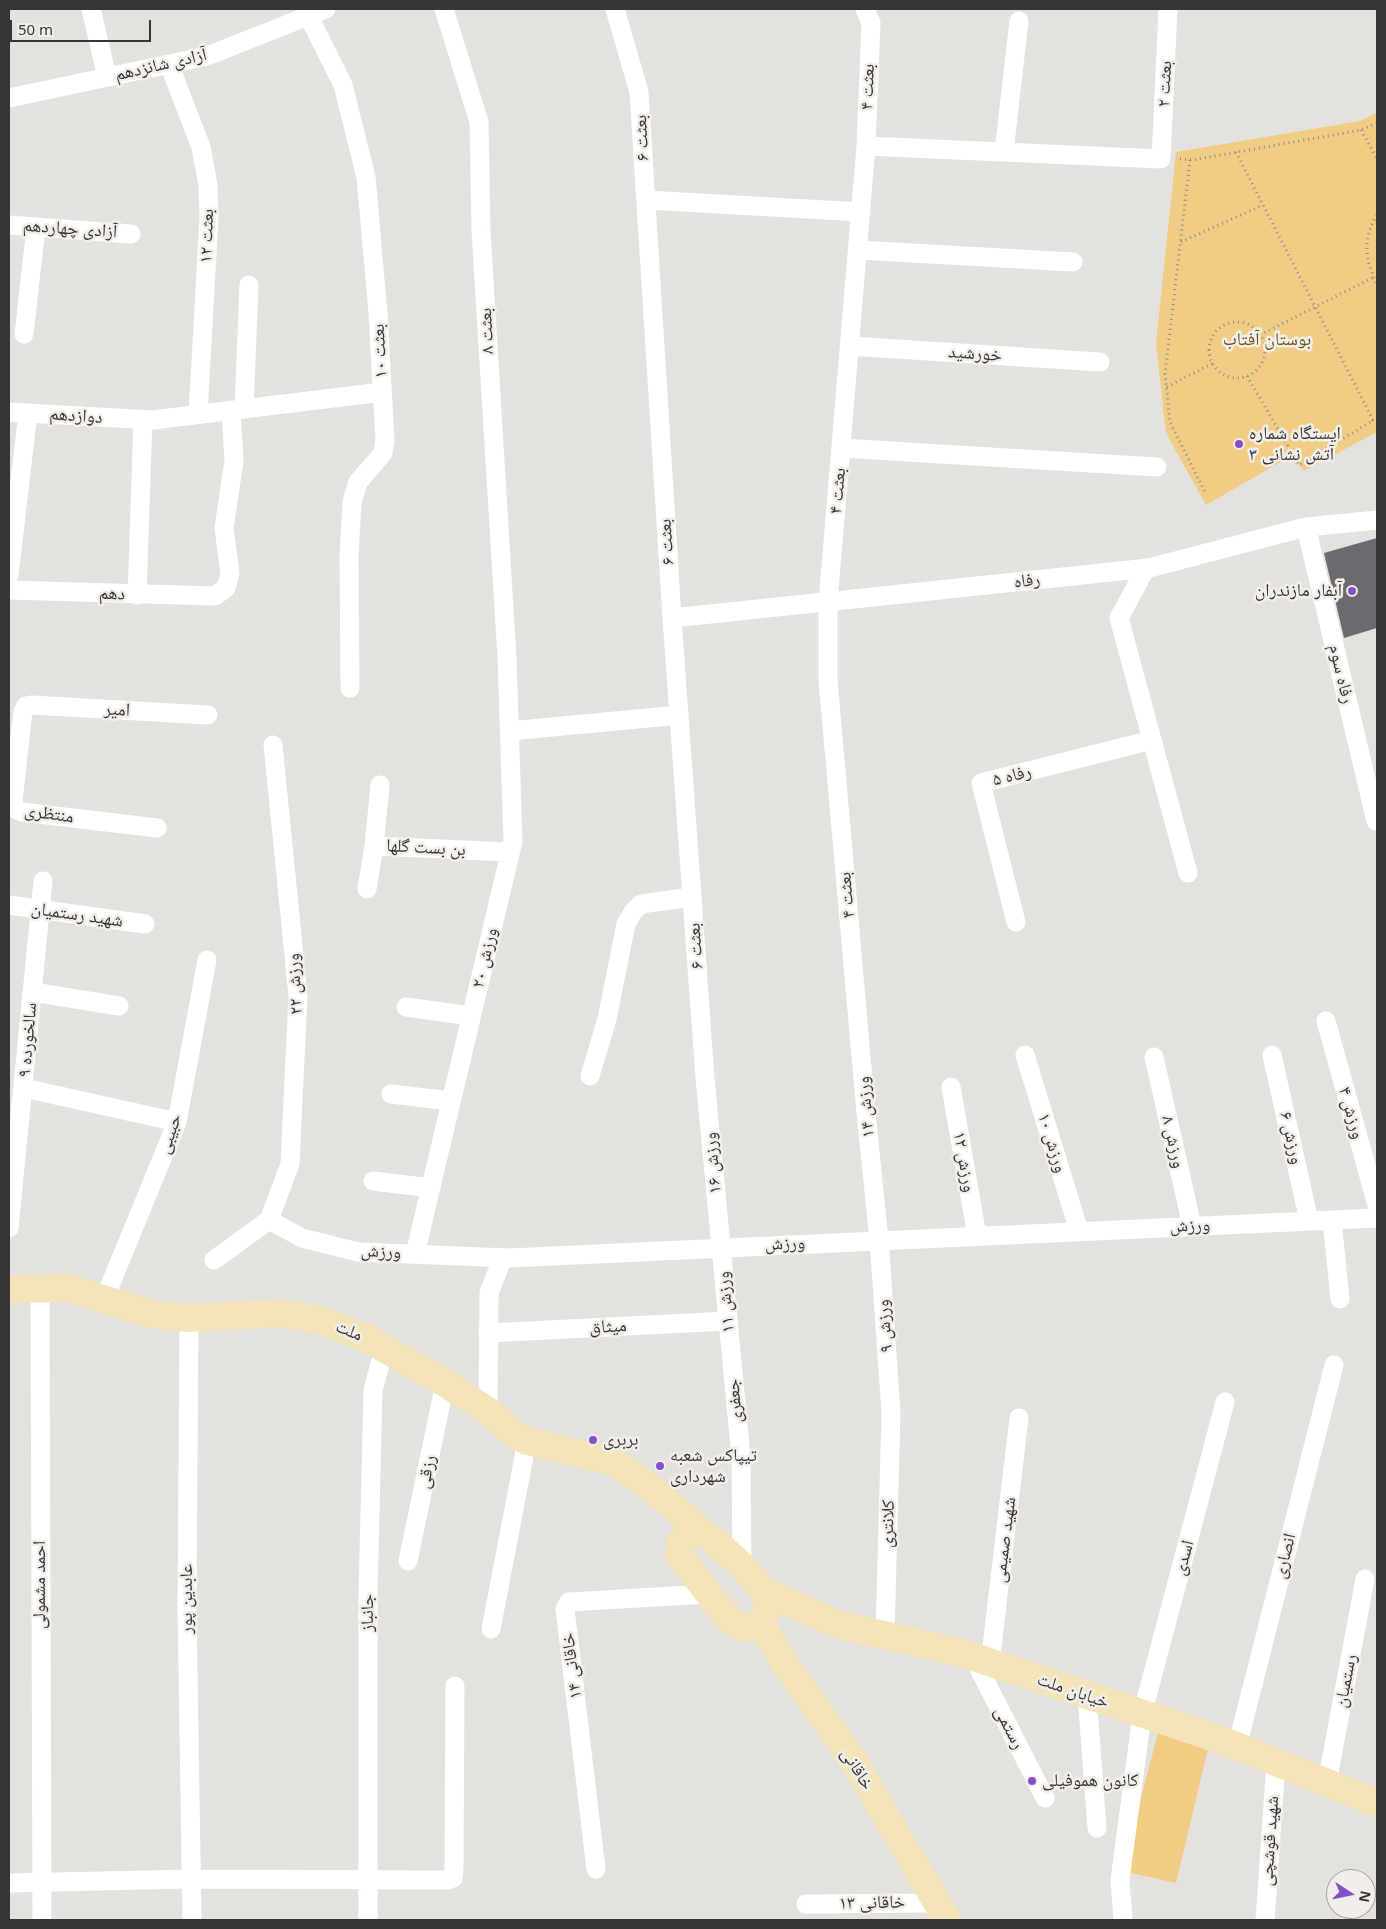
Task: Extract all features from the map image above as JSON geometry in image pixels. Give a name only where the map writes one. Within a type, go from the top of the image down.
[{"type":"main road","name":"ملت","points":[[9,1289],[68,1288],[154,1315],[190,1318],[282,1313],[323,1321],[366,1338],[446,1383],[528,1442],[614,1462],[654,1490],[735,1558],[765,1592]]},
{"type":"main road","points":[[654,1490],[680,1556],[708,1594],[735,1625],[747,1628],[760,1623],[768,1610],[765,1592]]},
{"type":"main road","points":[[680,1556],[680,1544],[686,1536],[702,1532]]},
{"type":"main road","name":"خیابان ملت","points":[[765,1592],[840,1626],[981,1660],[1236,1746],[1377,1803]]},
{"type":"main road","name":"خاقانی","points":[[760,1623],[855,1764],[942,1912]]},
{"type":"street","points":[[91,9],[107,77]]},
{"type":"street","name":"آزادی شانزدهم","points":[[9,98],[207,56],[306,12],[326,9]]},
{"type":"street","name":"بعثت ٨","points":[[444,9],[479,122],[482,241],[507,658]]},
{"type":"street","name":"بعثت ۶","points":[[615,9],[639,92],[672,618],[705,1078]]},
{"type":"street","name":"بعثت ۴","points":[[855,974],[828,680],[828,602],[866,146],[871,22],[865,9]]},
{"type":"street","name":"بعثت ۲","points":[[1162,159],[1168,9]]},
{"type":"street","name":"بعثت ۱۰","points":[[306,12],[343,85],[366,177],[378,313],[385,440],[383,453],[358,482],[352,502],[349,556],[350,688]]},
{"type":"street","points":[[1004,152],[1020,21]]},
{"type":"street","name":"بعثت ۱۲","points":[[169,64],[201,147],[208,185],[209,218],[198,414]]},
{"type":"street","points":[[866,146],[1162,159]]},
{"type":"street","points":[[646,200],[861,212]]},
{"type":"street","name":"آزادی چهاردهم","points":[[9,224],[131,234]]},
{"type":"street","points":[[24,334],[36,227]]},
{"type":"street","points":[[858,250],[1073,262]]},
{"type":"street","points":[[237,410],[249,285]]},
{"type":"street","name":"خورشید","points":[[850,346],[1100,362]]},
{"type":"street","name":"دوازدهم","points":[[9,412],[143,420],[382,392]]},
{"type":"street","name":"دهم","points":[[9,590],[215,596],[226,588],[230,574],[224,528],[234,461],[237,410]]},
{"type":"street","points":[[9,575],[28,413]]},
{"type":"street","points":[[137,595],[143,420]]},
{"type":"street","points":[[841,448],[1157,467]]},
{"type":"street","name":"رفاه","points":[[672,618],[1146,568],[1306,526],[1377,520]]},
{"type":"street","name":"رفاه سوم","points":[[1306,526],[1376,821]]},
{"type":"street","points":[[1146,568],[1119,618],[1188,873]]},
{"type":"street","name":"ورزش ۲۰","points":[[415,1254],[513,841],[507,658]]},
{"type":"street","name":"امیر","points":[[26,706],[31,704],[208,715]]},
{"type":"street","name":"منتظری","points":[[26,706],[23,711],[13,770],[13,801],[15,809],[22,812],[157,828]]},
{"type":"street","points":[[510,731],[679,715]]},
{"type":"street","name":"رفاه ۵","points":[[1016,922],[981,783],[1152,740]]},
{"type":"street","name":"ورزش ۲۲","points":[[269,1220],[290,1164],[298,996],[273,745]]},
{"type":"street","name":"بن بست گلها","points":[[380,785],[374,846],[510,852]]},
{"type":"street","points":[[367,889],[374,846]]},
{"type":"street","name":"سالخورده ۹","points":[[9,1228],[43,881]]},
{"type":"street","points":[[590,1076],[607,1019],[626,924],[633,912],[641,904],[692,897]]},
{"type":"street","name":"شهید رستمیان","points":[[9,905],[145,924]]},
{"type":"street","name":"حبیبی","points":[[104,1300],[177,1122],[207,960]]},
{"type":"street","name":"ورزش ۱۴","points":[[855,974],[866,1113],[879,1240]]},
{"type":"street","points":[[33,992],[120,1006]]},
{"type":"street","points":[[406,1007],[471,1016]]},
{"type":"street","name":"ورزش ۴","points":[[1326,1021],[1377,1205]]},
{"type":"street","name":"ورزش ۱۰","points":[[1025,1055],[1079,1231]]},
{"type":"street","name":"ورزش ۶","points":[[1272,1056],[1309,1221]]},
{"type":"street","name":"ورزش ۸","points":[[1154,1058],[1192,1226]]},
{"type":"street","name":"ورزش ۱۶","points":[[705,1078],[721,1247]]},
{"type":"street","points":[[24,1088],[177,1122]]},
{"type":"street","name":"ورزش ۱۲","points":[[951,1088],[977,1236]]},
{"type":"street","points":[[391,1094],[451,1101]]},
{"type":"street","points":[[373,1181],[431,1188]]},
{"type":"street","name":"ورزش","points":[[269,1220],[302,1238],[358,1252],[503,1257],[1377,1218]]},
{"type":"street","points":[[214,1260],[269,1220]]},
{"type":"street","points":[[1332,1220],[1340,1299]]},
{"type":"street","name":"ورزش ۹","points":[[879,1240],[891,1412]]},
{"type":"street","name":"ورزش ۱۱","points":[[721,1247],[731,1358]]},
{"type":"street","points":[[488,1412],[489,1293],[503,1257]]},
{"type":"street","name":"احمد مشمولی","points":[[40,1289],[42,1920]]},
{"type":"street","name":"عابدین پور","points":[[190,1318],[187,1607],[192,1920]]},
{"type":"street","name":"میثاق","points":[[488,1333],[728,1321]]},
{"type":"street","name":"جانباز","points":[[368,1920],[368,1595],[373,1390],[384,1349]]},
{"type":"street","name":"جعفری","points":[[731,1358],[741,1458],[742,1565]]},
{"type":"street","name":"انصاری","points":[[1236,1746],[1334,1365]]},
{"type":"street","name":"رزقی","points":[[408,1561],[446,1383]]},
{"type":"street","name":"اسدی","points":[[1123,1920],[1120,1880],[1142,1714],[1225,1402]]},
{"type":"street","name":"کلانتری","points":[[885,1636],[891,1412]]},
{"type":"street","name":"شهید صمیمی","points":[[981,1660],[1019,1418]]},
{"type":"street","points":[[491,1629],[528,1442]]},
{"type":"street","name":"رستمیان","points":[[1327,1782],[1365,1579]]},
{"type":"street","name":"خاقانی ۱۴","points":[[596,1869],[566,1605],[569,1602],[708,1594]]},
{"type":"street","name":"رستمی","points":[[981,1660],[1045,1798]]},
{"type":"street","points":[[9,1882],[448,1880],[453,1878],[455,1686]]},
{"type":"street","points":[[1087,1696],[1097,1828]]},
{"type":"street","name":"شهید قوشچی","points":[[1265,1920],[1276,1762]]},
{"type":"street","name":"خاقانی ۱۳","points":[[806,1904],[942,1912]]},
{"type":"path","points":[[1162,159],[1190,160],[1361,130],[1377,123]]},
{"type":"path","points":[[1361,130],[1377,159]]},
{"type":"path","points":[[1236,152],[1373,420]]},
{"type":"path","points":[[1190,160],[1166,374],[1170,422],[1206,494]]},
{"type":"path","points":[[1180,242],[1263,205]]},
{"type":"path","points":[[1377,215],[1370,228],[1366,249],[1368,265],[1377,284]]},
{"type":"path","points":[[1260,335],[1374,277]]},
{"type":"path","points":[[1242,323],[1252,326],[1260,335],[1265,349],[1264,359],[1259,368],[1247,376],[1230,377],[1216,369],[1209,355],[1213,336],[1219,329],[1228,324],[1242,323]]},
{"type":"path","points":[[1167,387],[1213,362]]},
{"type":"path","points":[[1247,376],[1299,465],[1377,418]]},
{"type":"green space","name":"بوستان آفتاب","points":[[1377,113],[1377,432],[1304,471],[1291,456],[1206,505],[1166,433],[1156,343],[1176,152],[1360,121]]},
{"type":"green space","points":[[1159,1729],[1209,1745],[1176,1883],[1122,1871]]},
{"type":"building","name":"آبفار مازندران","points":[[1377,538],[1377,628],[1344,638],[1324,553]]},
{"type":"place","name":"ایستگاه شماره ۳ آتش نشانی","points":[[1239,444]]},
{"type":"place","name":"آبفار مازندران","points":[[1352,591]]},
{"type":"place","name":"بربری","points":[[593,1440]]},
{"type":"place","name":"تیپاکس شعبه شهرداری","points":[[660,1466]]},
{"type":"place","name":"کانون هموفیلی","points":[[1032,1781]]}]
